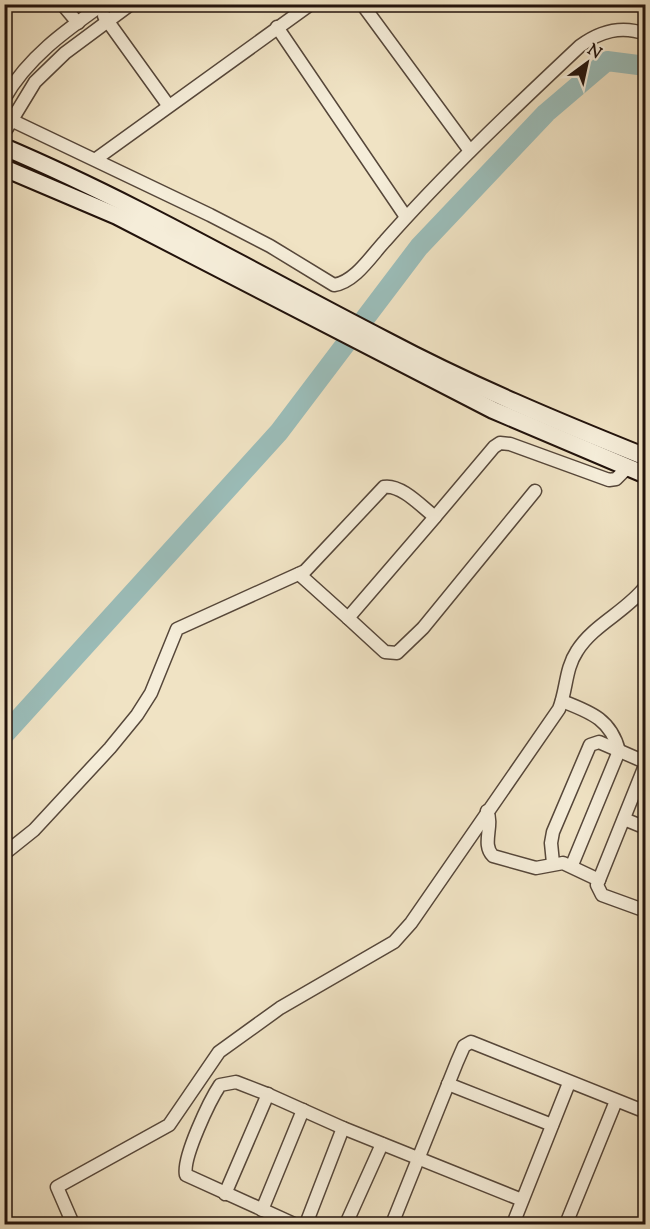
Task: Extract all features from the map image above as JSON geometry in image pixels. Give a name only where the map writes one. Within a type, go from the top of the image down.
[{"type":"main road","points":[[4,147],[131,204],[318,313]]},
{"type":"main road","points":[[4,168],[117,216],[318,313],[380,345],[493,410],[645,475]]},
{"type":"main road","points":[[380,345],[505,400],[645,457]]},
{"type":"street","points":[[62,4],[78,23]]},
{"type":"street","points":[[4,133],[35,81],[65,53],[130,4]]},
{"type":"street","points":[[96,159],[311,4]]},
{"type":"street","points":[[362,4],[470,151]]},
{"type":"street","points":[[4,99],[24,68],[100,6],[107,21],[168,105]]},
{"type":"street","points":[[277,27],[406,217]]},
{"type":"street","points":[[11,120],[96,159],[270,246],[334,285],[342,284],[361,268],[406,217],[470,151],[597,34],[612,30],[645,34]]},
{"type":"street","points":[[348,618],[494,447],[500,443],[510,444],[609,480],[616,479],[628,467]]},
{"type":"street","points":[[4,854],[34,830],[110,748],[137,715],[151,693],[177,629],[299,574],[319,559],[384,486],[400,490],[435,518]]},
{"type":"street","points":[[299,574],[386,652],[397,653],[430,619],[535,491]]},
{"type":"street","points":[[73,1224],[57,1187],[169,1125],[201,1075],[227,1046],[280,1008],[394,942],[411,923],[555,716],[562,701],[567,671],[577,651],[591,633],[624,609],[645,586]]},
{"type":"street","points":[[562,701],[601,718],[615,738],[618,751],[572,865]]},
{"type":"street","points":[[553,863],[551,843],[553,832],[590,744],[599,742],[645,763],[599,880],[598,891],[602,895],[645,911]]},
{"type":"street","points":[[487,811],[490,822],[487,845],[493,856],[529,867],[553,863],[572,865],[599,880]]},
{"type":"street","points":[[624,819],[645,828]]},
{"type":"street","points":[[392,1224],[464,1046],[471,1042],[645,1112]]},
{"type":"street","points":[[294,1224],[188,1178],[185,1171],[210,1103],[220,1085],[230,1082],[268,1094],[343,1128],[522,1200]]},
{"type":"street","points":[[513,1224],[569,1083]]},
{"type":"street","points":[[448,1084],[552,1125]]},
{"type":"street","points":[[225,1194],[268,1094]]},
{"type":"street","points":[[567,1224],[616,1101]]},
{"type":"street","points":[[262,1210],[303,1110]]},
{"type":"street","points":[[306,1224],[343,1128]]},
{"type":"street","points":[[346,1224],[382,1144]]},
{"type":"waterway","points":[[4,735],[279,432],[419,247],[546,113],[607,61],[646,66]]}]
